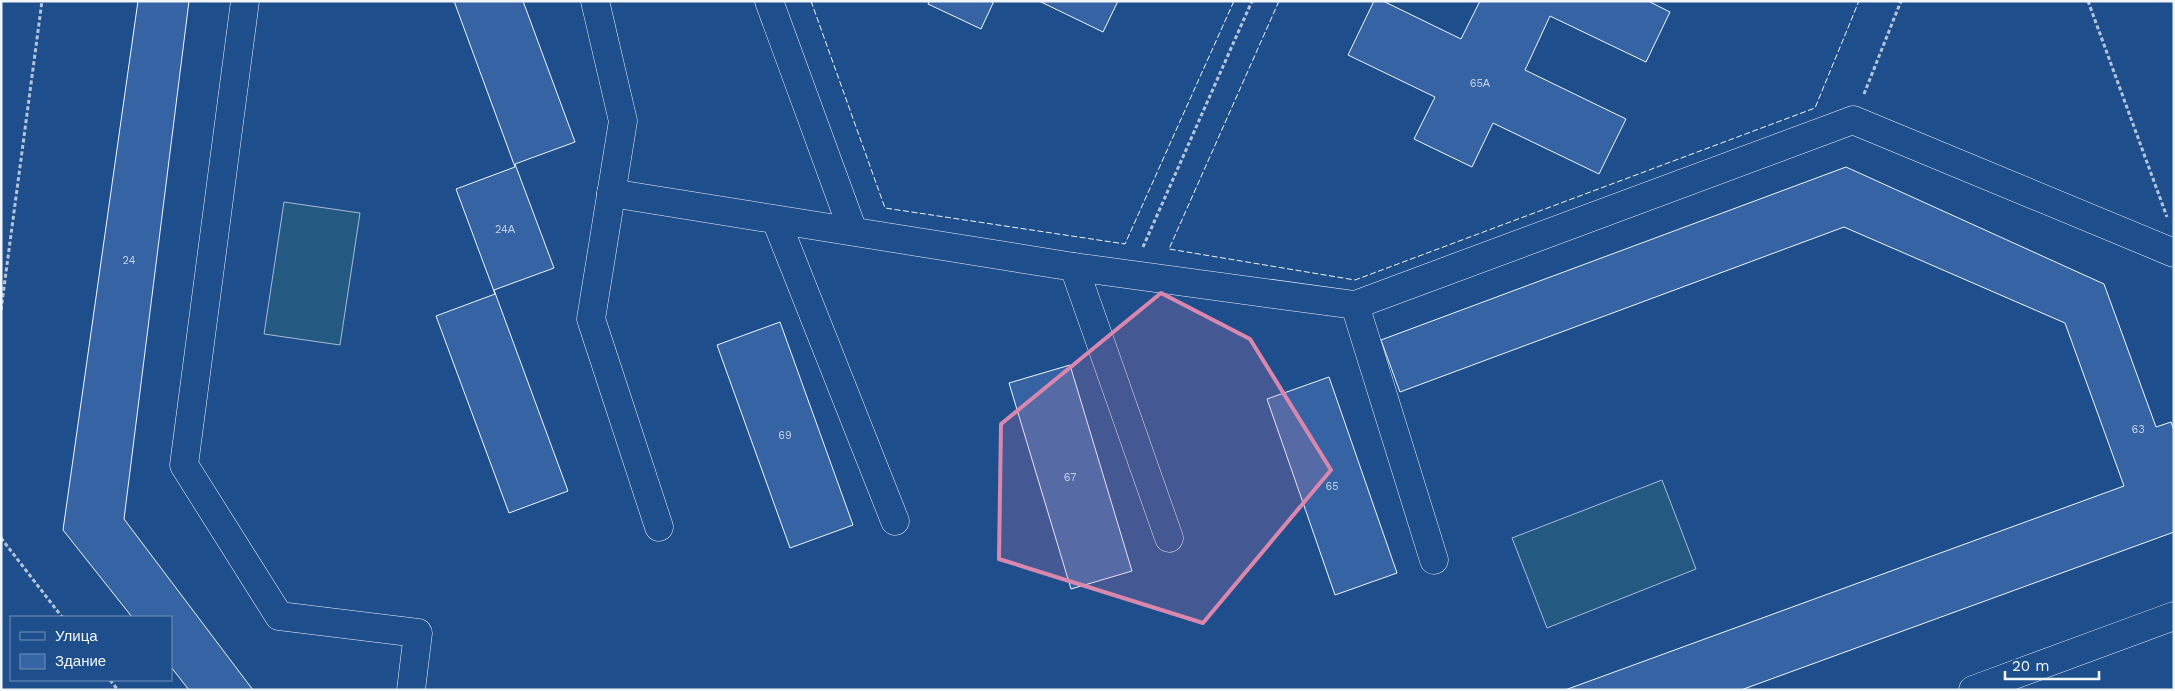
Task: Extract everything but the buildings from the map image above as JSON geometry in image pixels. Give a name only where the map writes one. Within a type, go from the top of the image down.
[{"type":"lane","points":[[245,1],[184,465],[279,616],[418,633],[411,690]]},
{"type":"lane","points":[[595,1],[623,121],[591,319],[659,527]]},
{"type":"lane","points":[[769,1],[853,231]]},
{"type":"lane","points":[[611,193],[1074,267],[1355,305],[1853,120],[2172,240]]},
{"type":"lane","points":[[776,220],[895,521]]},
{"type":"lane","points":[[1074,267],[1169,538]]},
{"type":"lane","points":[[1355,305],[1434,560]]},
{"type":"lane","points":[[1973,690],[2174,616]]},
{"type":"path","points":[[1,310],[42,1]]},
{"type":"path","points":[[1131,274],[1252,1]]},
{"type":"path","points":[[1853,120],[1900,1]]},
{"type":"path","points":[[2088,1],[2172,240]]},
{"type":"path","points":[[1,538],[61,616]]},
{"type":"highlighted area","points":[[1161,293],[1250,339],[1331,470],[1203,623],[999,559],[1001,424]]},
{"type":"shaded area","points":[[284,202],[360,213],[340,345],[264,334]]},
{"type":"shaded area","points":[[1662,480],[1696,569],[1547,628],[1512,538]]},
{"type":"fence","points":[[811,1],[885,208],[1125,244],[1234,1]]},
{"type":"fence","points":[[1279,1],[1169,249],[1355,280],[1815,108],[1859,1]]}]
